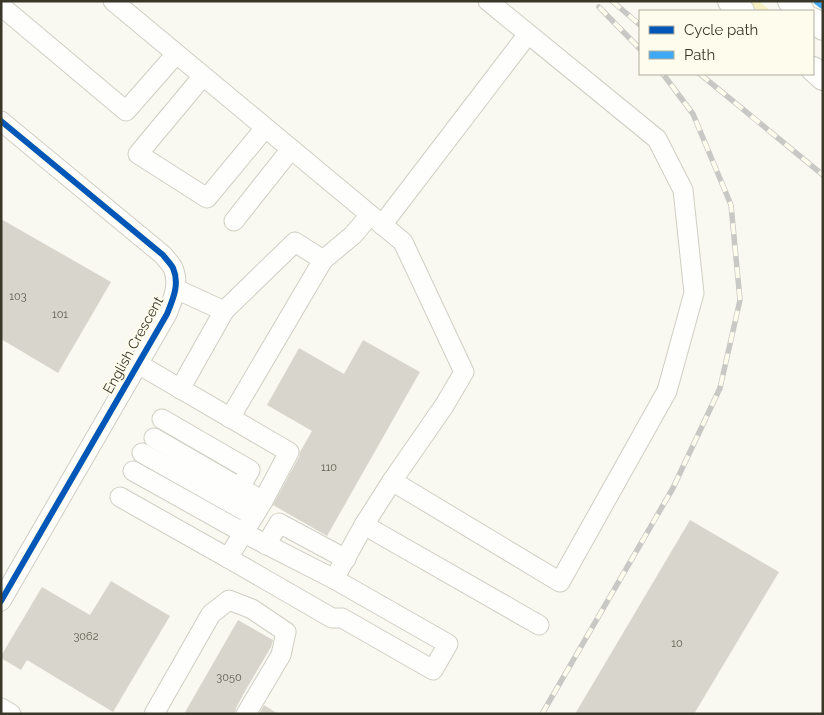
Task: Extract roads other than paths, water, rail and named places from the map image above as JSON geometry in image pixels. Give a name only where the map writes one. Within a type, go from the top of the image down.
[{"type":"main road","points":[[730,1],[741,10]]},
{"type":"main road","points":[[790,1],[801,10]]},
{"type":"street","points":[[113,1],[403,242],[464,372],[444,406],[392,480],[334,579]]},
{"type":"street","points":[[392,480],[560,582],[667,391],[694,293],[683,190],[657,139],[488,1]]},
{"type":"street","points":[[1,6],[126,111],[176,54]]},
{"type":"street","points":[[230,418],[322,260],[352,235],[376,220],[528,34]]},
{"type":"street","points":[[203,76],[138,154],[207,198],[265,128]]},
{"type":"street","name":"English Crescent","points":[[1,120],[163,256],[172,268],[177,284],[174,299],[167,314],[1,602]]},
{"type":"street","points":[[234,221],[291,149]]},
{"type":"street","points":[[180,389],[224,311],[295,242],[322,260]]},
{"type":"street","points":[[176,289],[224,311]]},
{"type":"street","points":[[138,364],[289,452],[228,558]]},
{"type":"street","points":[[162,419],[250,470],[240,488]]},
{"type":"street","points":[[154,438],[240,488],[258,508]]},
{"type":"street","points":[[142,453],[258,508]]},
{"type":"street","points":[[120,497],[332,618],[342,618],[433,670],[448,644],[334,579],[266,545],[133,471]]},
{"type":"street","points":[[266,545],[279,523],[346,559]]},
{"type":"street","points":[[364,525],[539,625]]},
{"type":"street","points":[[154,714],[210,614],[229,600],[252,609],[286,632],[281,655],[246,714]]},
{"type":"street","points":[[1,708],[11,714]]},
{"type":"railway","points":[[612,1],[639,24]]},
{"type":"railway","points":[[599,7],[639,48]]},
{"type":"railway","points":[[542,714],[673,488],[720,388],[740,300],[731,205],[693,114],[664,75]]},
{"type":"railway","points":[[701,75],[823,175]]}]
